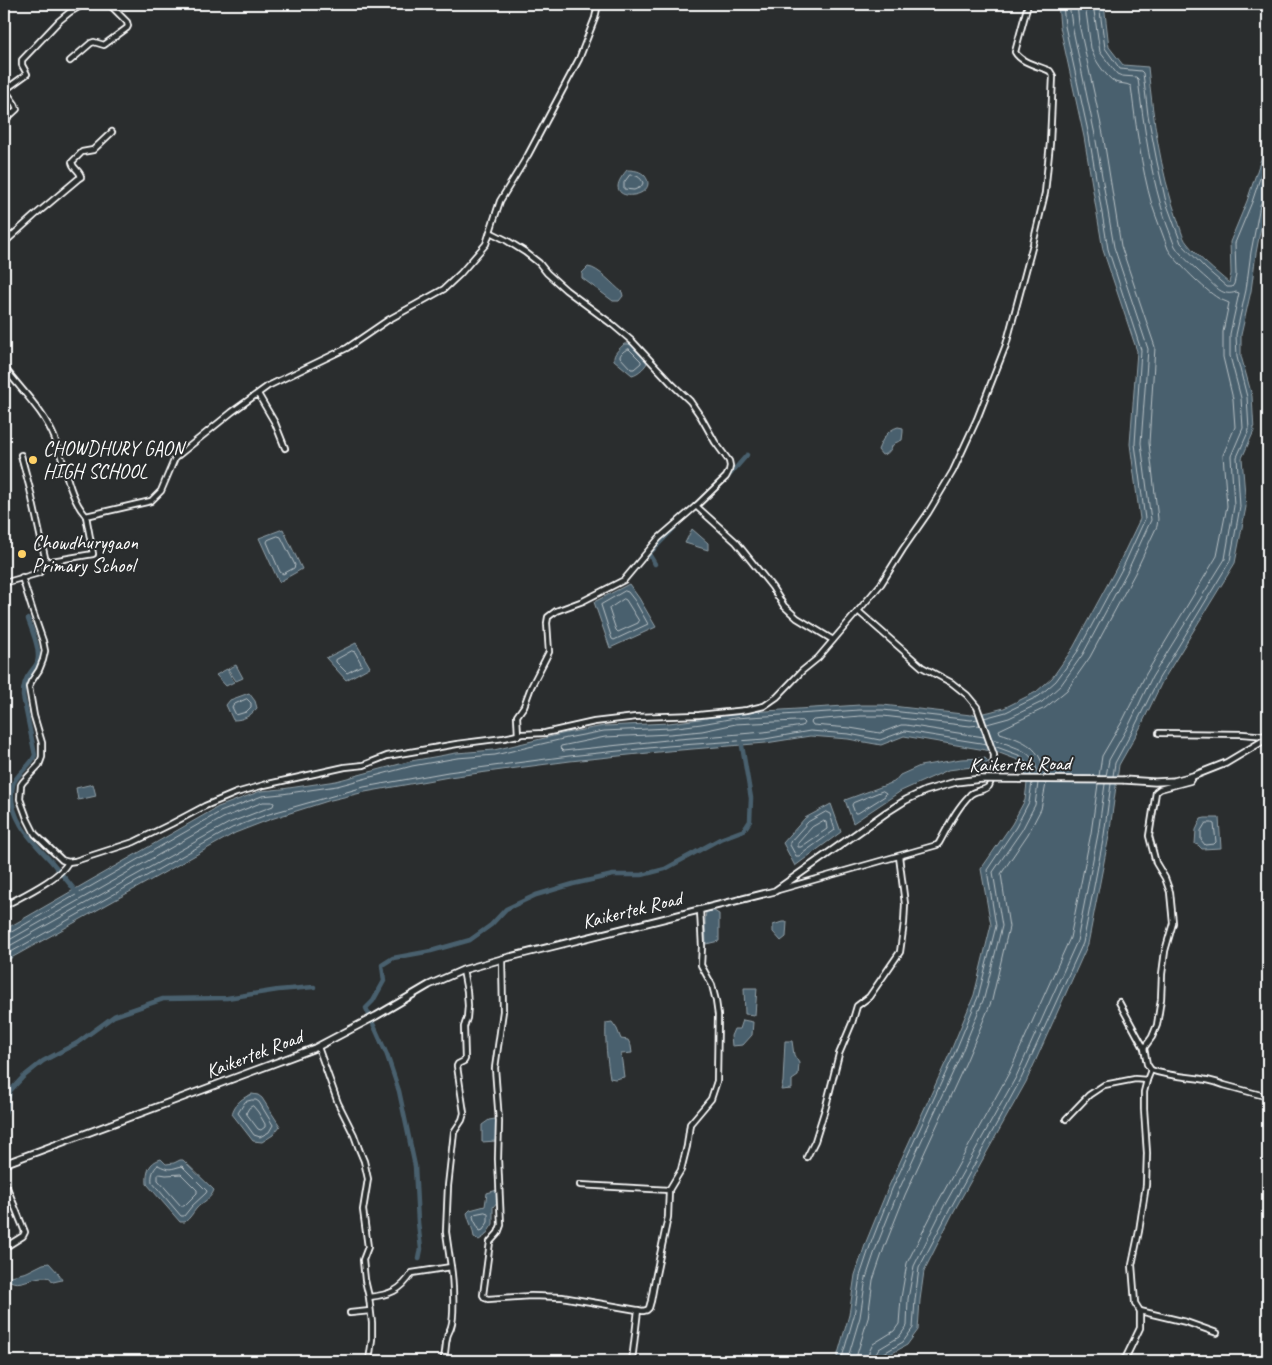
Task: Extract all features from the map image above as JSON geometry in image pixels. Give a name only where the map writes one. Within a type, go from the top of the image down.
[{"type":"main road","name":"Kaikertek Road","points":[[4,1164],[242,1077],[318,1047],[429,985],[463,970],[775,891],[887,812],[925,791],[956,782],[981,779],[1174,781],[1226,763],[1268,737]]},
{"type":"street","points":[[4,121],[16,109],[15,104],[5,90],[27,74],[22,65],[22,60],[59,21],[84,4]]},
{"type":"street","points":[[70,62],[91,43],[104,45],[127,28],[127,22],[109,4]]},
{"type":"street","points":[[86,516],[151,501],[161,491],[175,458],[232,412],[268,386],[347,348],[388,320],[444,289],[460,274],[484,247],[500,201],[528,155],[579,59],[595,18],[598,4]]},
{"type":"street","points":[[4,906],[52,878],[67,865],[75,861],[134,842],[205,806],[255,787],[345,767],[364,765],[387,756],[522,734],[545,733],[594,722],[636,717],[699,715],[747,710],[764,706],[777,697],[802,671],[818,658],[858,611],[880,584],[928,513],[953,471],[977,419],[1006,345],[1045,193],[1050,143],[1053,76],[1050,71],[1018,57],[1015,52],[1028,4]]},
{"type":"street","points":[[4,243],[78,180],[81,176],[72,162],[82,152],[93,150],[112,132]]},
{"type":"street","points":[[490,232],[525,252],[566,290],[633,342],[690,401],[729,461],[730,466],[726,478],[697,506],[659,538],[624,580],[584,601],[556,611],[548,616],[549,652],[531,687],[524,706],[517,716],[518,736]]},
{"type":"street","points":[[4,366],[41,413],[55,438],[70,490],[79,508],[86,516],[93,554],[39,563],[39,573],[4,583]]},
{"type":"street","points":[[258,394],[275,423],[285,448]]},
{"type":"street","points":[[20,455],[30,488],[46,562]]},
{"type":"street","points":[[697,506],[736,542],[772,587],[784,606],[797,618],[833,640]]},
{"type":"street","points":[[22,577],[45,650],[40,670],[29,687],[34,716],[42,743],[42,757],[40,765],[21,785],[20,799],[35,834],[67,865]]},
{"type":"street","points":[[775,891],[934,846],[939,843],[970,794],[985,789],[991,782],[995,763],[994,755],[977,707],[967,695],[952,683],[922,667],[858,611]]},
{"type":"street","points":[[1159,733],[1242,734],[1268,737]]},
{"type":"street","points":[[1144,1048],[1152,1037],[1157,1025],[1165,951],[1173,923],[1170,892],[1165,878],[1156,863],[1149,836],[1156,792],[1160,788],[1190,781],[1193,776]]},
{"type":"street","points":[[807,1157],[815,1141],[839,1054],[857,1006],[868,998],[900,952],[905,904],[899,856]]},
{"type":"street","points":[[502,959],[503,1011],[495,1068],[499,1121],[498,1159],[501,1225],[498,1233],[490,1242],[483,1295],[488,1299],[531,1296],[562,1297],[643,1311],[647,1310],[651,1302],[668,1217],[669,1190],[681,1170],[690,1124],[711,1099],[717,1081],[718,1015],[712,985],[701,965],[700,910]]},
{"type":"street","points":[[443,1361],[446,1351],[446,1338],[451,1326],[453,1301],[452,1274],[446,1232],[448,1186],[454,1132],[464,1114],[457,1066],[465,1059],[464,1028],[467,1018],[468,991],[463,970]]},
{"type":"street","points":[[1119,1002],[1144,1048],[1147,1064],[1151,1070],[1163,1075],[1181,1075],[1218,1082],[1268,1096]]},
{"type":"street","points":[[318,1047],[338,1103],[354,1135],[364,1161],[368,1179],[363,1210],[368,1247],[362,1260],[370,1311],[372,1339],[370,1361]]},
{"type":"street","points":[[1121,1361],[1126,1357],[1140,1328],[1140,1311],[1135,1303],[1132,1264],[1146,1185],[1147,1153],[1144,1092],[1151,1070]]},
{"type":"street","points":[[1066,1119],[1089,1095],[1104,1085],[1135,1079],[1147,1080]]},
{"type":"street","points":[[4,1180],[25,1232],[23,1236],[4,1248]]},
{"type":"street","points":[[580,1185],[669,1190]]},
{"type":"street","points":[[368,1297],[391,1293],[406,1283],[412,1273],[451,1267]]},
{"type":"street","points":[[632,1361],[638,1310]]},
{"type":"street","points":[[350,1313],[370,1311]]},
{"type":"street","points":[[1140,1311],[1186,1322],[1217,1333]]},
{"type":"water","points":[[1058,4],[1104,4],[1109,47],[1123,65],[1148,67],[1162,163],[1182,235],[1197,254],[1229,283],[1231,274],[1230,242],[1247,201],[1268,138],[1268,197],[1241,335],[1241,356],[1252,396],[1254,431],[1242,458],[1246,507],[1235,563],[1162,682],[1140,728],[1119,765],[1109,836],[1088,944],[1026,1082],[954,1211],[924,1271],[918,1330],[907,1345],[887,1356],[887,1361],[836,1361],[849,1315],[855,1275],[866,1242],[974,995],[991,925],[981,869],[1012,824],[1025,800],[1027,783],[1024,766],[1018,760],[997,752],[904,736],[881,745],[848,739],[810,736],[766,743],[570,761],[449,777],[365,792],[331,800],[271,819],[235,833],[4,962],[4,930],[218,807],[261,791],[336,781],[411,761],[456,753],[494,750],[604,726],[669,723],[735,713],[860,705],[883,705],[971,715],[1004,708],[1036,692],[1052,678],[1073,648],[1118,565],[1140,519],[1130,444],[1137,351],[1103,250],[1084,137],[1060,27]]},
{"type":"water","points":[[627,170],[637,171],[645,176],[648,182],[647,188],[643,192],[625,195],[620,192],[619,183]]},
{"type":"water","points":[[588,267],[601,274],[622,292],[623,296],[619,301],[613,301],[582,278],[582,273]]},
{"type":"water","points":[[624,344],[630,344],[648,360],[644,367],[632,375],[614,360],[616,353]]},
{"type":"water","points":[[898,427],[903,428],[902,440],[895,443],[889,452],[882,455],[878,450],[883,439],[891,430]]},
{"type":"water","points":[[283,529],[302,569],[279,582],[259,538]]},
{"type":"water","points":[[692,529],[708,543],[708,550],[685,543]]},
{"type":"water","points":[[629,584],[656,627],[610,648],[594,602]]},
{"type":"water","points":[[356,643],[370,667],[346,680],[326,658]]},
{"type":"water","points":[[236,665],[243,678],[236,681],[228,669]]},
{"type":"water","points":[[227,669],[234,682],[226,686],[216,675]]},
{"type":"water","points":[[249,693],[255,701],[257,708],[246,717],[233,720],[226,705],[230,700]]},
{"type":"water","points":[[985,758],[989,762],[980,766],[948,770],[901,791],[853,823],[845,800],[894,782],[900,775],[920,766],[961,759]]},
{"type":"water","points":[[93,784],[96,796],[78,800],[76,788]]},
{"type":"water","points":[[831,804],[841,832],[795,866],[783,843],[805,818]]},
{"type":"water","points":[[1219,818],[1221,848],[1202,849],[1195,844],[1196,830],[1201,819]]},
{"type":"water","points":[[706,911],[714,911],[719,914],[719,941],[706,944],[705,920]]},
{"type":"water","points":[[787,922],[786,937],[781,941],[773,932],[773,925]]},
{"type":"water","points":[[744,988],[757,988],[755,1015],[745,1014]]},
{"type":"water","points":[[743,1020],[753,1022],[752,1035],[743,1045],[732,1046],[731,1036],[734,1029],[740,1029]]},
{"type":"water","points":[[612,1022],[621,1039],[628,1040],[632,1053],[621,1054],[624,1077],[615,1079],[610,1078],[606,1044],[606,1023]]},
{"type":"water","points":[[785,1041],[792,1041],[794,1055],[799,1063],[798,1076],[792,1080],[792,1089],[781,1090],[783,1082]]},
{"type":"water","points":[[252,1094],[262,1098],[280,1126],[273,1135],[262,1142],[253,1141],[232,1114],[239,1101]]},
{"type":"water","points":[[495,1119],[497,1121],[496,1141],[482,1142],[482,1125],[489,1120]]},
{"type":"water","points":[[161,1159],[166,1164],[183,1160],[214,1190],[211,1196],[185,1222],[180,1222],[147,1184],[149,1168],[154,1162]]},
{"type":"water","points":[[497,1190],[498,1201],[493,1207],[493,1224],[485,1236],[479,1240],[474,1237],[467,1213],[470,1210],[485,1206],[487,1193]]},
{"type":"water","points":[[49,1263],[62,1280],[53,1282],[49,1278],[41,1277],[21,1282],[10,1281],[11,1276]]},
{"type":"waterway","points":[[726,479],[747,455]]},
{"type":"waterway","points":[[655,564],[649,554],[678,524]]},
{"type":"waterway","points":[[28,619],[36,641],[38,658],[37,663],[25,681],[23,696],[35,755],[13,785],[13,807],[22,827],[78,894]]},
{"type":"waterway","points":[[419,1259],[421,1249],[415,1166],[399,1091],[387,1055],[366,1008],[373,1001],[384,981],[382,965],[393,958],[431,951],[470,940],[491,925],[506,909],[536,895],[613,875],[642,875],[665,869],[720,839],[744,830],[750,821],[751,798],[741,740]]},
{"type":"waterway","points":[[4,1117],[10,1091],[23,1077],[43,1061],[77,1043],[114,1016],[163,999],[227,998],[278,990],[314,987]]},
{"type":"place","name":"CHOWDHURY GAON HIGH SCHOOL","points":[[33,460]]},
{"type":"place","name":"Chowdhurygaon Primary School","points":[[22,554]]}]
